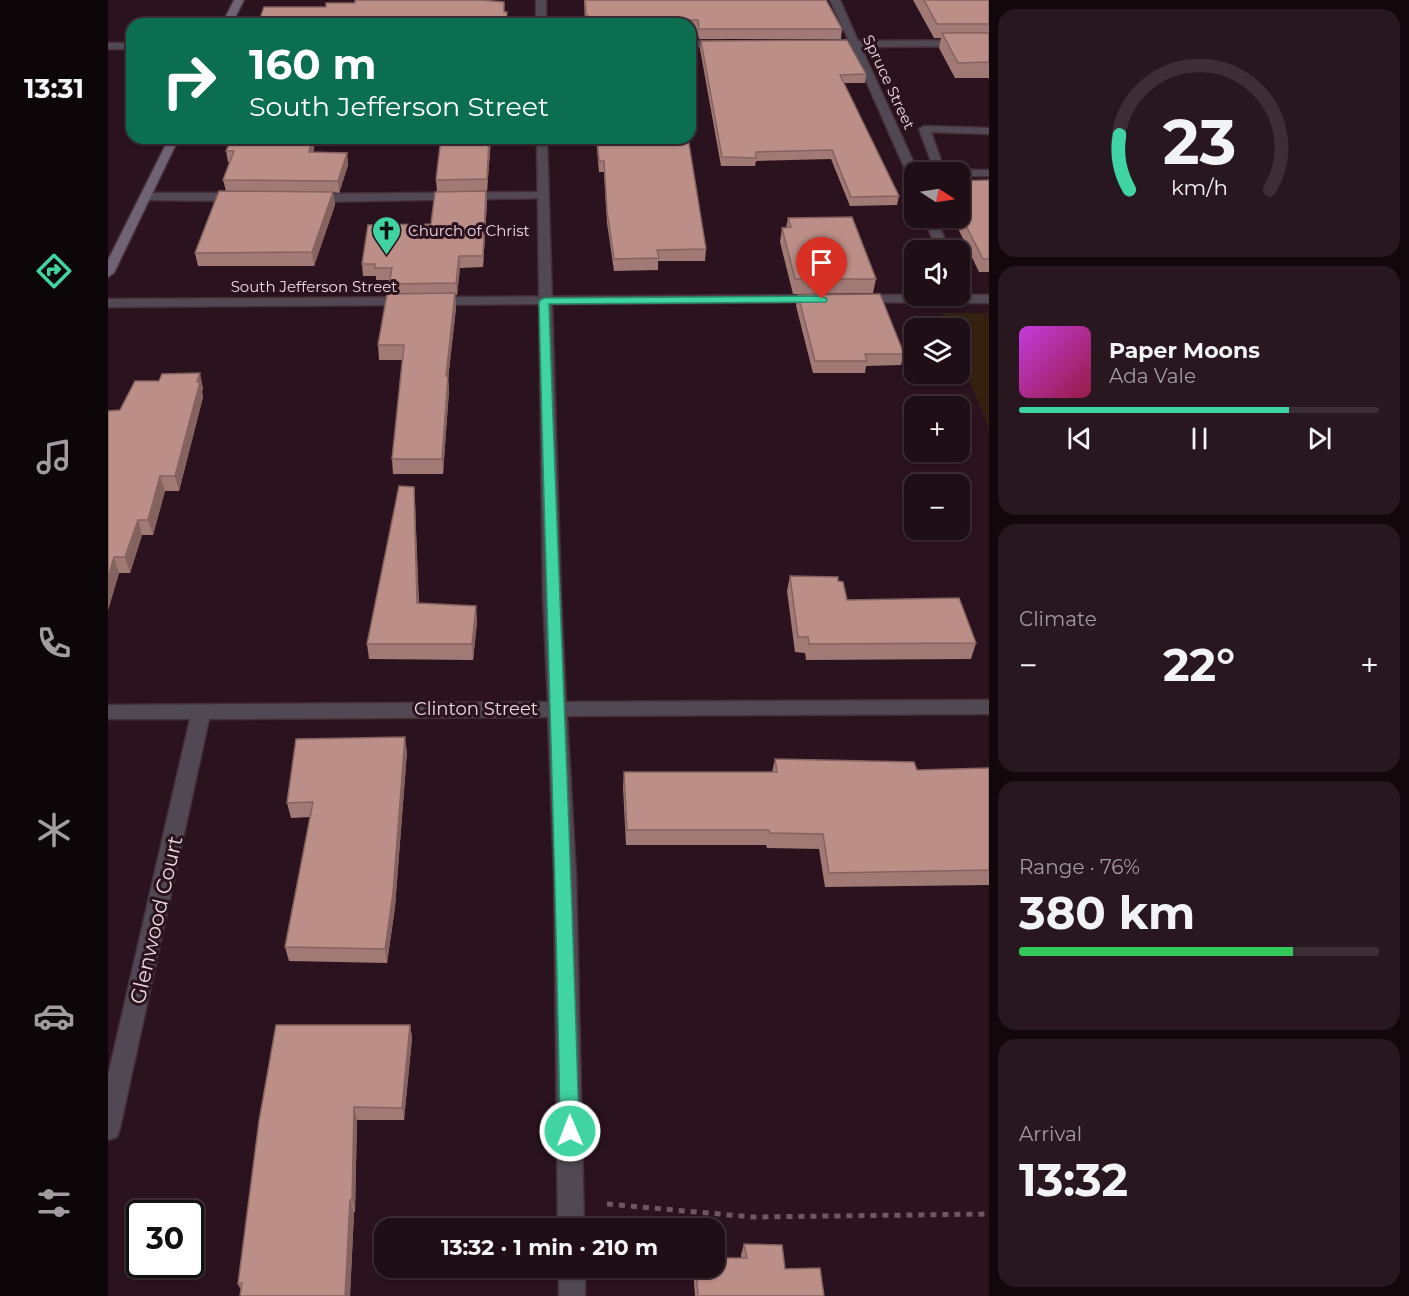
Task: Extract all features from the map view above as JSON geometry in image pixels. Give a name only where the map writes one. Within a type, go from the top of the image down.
[{"type":"main road","points":[[230,18],[238,0]]},
{"type":"main road","points":[[108,273],[171,144]]},
{"type":"street","points":[[541,0],[541,18]]},
{"type":"street","name":"Spruce Street","points":[[835,0],[908,162]]},
{"type":"street","points":[[810,44],[989,43]]},
{"type":"street","points":[[696,44],[734,44]]},
{"type":"street","points":[[108,46],[126,46]]},
{"type":"street","points":[[936,162],[924,129],[989,131]]},
{"type":"street","points":[[542,144],[552,597],[565,875],[571,1218]]},
{"type":"street","points":[[970,173],[989,173]]},
{"type":"street","points":[[296,198],[543,196]]},
{"type":"street","points":[[146,197],[251,197]]},
{"type":"street","name":"South Jefferson Street","points":[[970,297],[989,298]]},
{"type":"street","name":"South Jefferson Street","points":[[108,303],[904,298]]},
{"type":"street","name":"Clinton Street","points":[[108,712],[989,706]]},
{"type":"street","name":"Glenwood Court","points":[[108,1128],[201,711]]},
{"type":"street","points":[[572,1278],[572,1296]]},
{"type":"path","points":[[571,1200],[753,1217],[989,1214]]},
{"type":"shaded area","points":[[942,313],[989,313],[989,429],[970,382],[970,318],[944,318]]},
{"type":"building","points":[[355,0],[480,0],[504,2],[504,12],[507,12],[506,18],[260,18],[264,7],[326,7],[326,3],[355,3]]},
{"type":"building","points":[[585,0],[826,0],[842,29],[699,29],[696,18],[591,18],[586,14]]},
{"type":"building","points":[[924,0],[989,0],[989,24],[937,24]]},
{"type":"building","points":[[942,33],[989,33],[989,62],[958,63]]},
{"type":"building","points":[[847,40],[866,74],[840,75],[899,196],[851,197],[832,150],[756,152],[756,158],[722,157],[701,41]]},
{"type":"building","points":[[229,144],[311,144],[309,152],[347,153],[338,181],[223,180],[234,151],[226,151]]},
{"type":"building","points":[[440,144],[489,144],[487,179],[436,180]]},
{"type":"building","points":[[598,144],[689,144],[706,249],[657,250],[659,258],[614,259],[607,211],[604,161],[599,161]]},
{"type":"building","points":[[989,180],[989,259],[983,259],[967,228],[970,228],[970,181]]},
{"type":"building","points":[[219,191],[333,192],[312,252],[195,253]]},
{"type":"building","points":[[486,191],[483,256],[459,256],[456,283],[389,284],[392,268],[375,268],[375,264],[362,264],[368,225],[431,224],[435,192]]},
{"type":"building","points":[[852,217],[876,279],[795,279],[782,228],[791,227],[788,218]]},
{"type":"building","points":[[455,293],[446,376],[448,376],[442,459],[392,459],[404,345],[378,345],[387,294]]},
{"type":"building","points":[[880,294],[904,354],[865,354],[867,361],[815,361],[798,295]]},
{"type":"building","points":[[200,373],[197,382],[200,382],[175,476],[160,476],[148,520],[138,520],[125,557],[114,557],[108,578],[108,411],[120,410],[135,381],[159,381],[162,374]]},
{"type":"building","points":[[399,486],[414,487],[417,603],[476,606],[472,644],[367,644]]},
{"type":"building","points":[[790,576],[838,577],[838,581],[843,582],[847,600],[959,598],[976,643],[809,644],[808,637],[798,637]]},
{"type":"building","points":[[405,737],[393,893],[385,949],[285,947],[313,802],[287,803],[296,739]]},
{"type":"building","points":[[775,759],[914,762],[917,770],[989,768],[989,870],[829,873],[823,834],[770,833],[769,830],[627,830],[624,772],[777,772]]},
{"type":"building","points":[[276,1025],[410,1025],[402,1108],[354,1107],[352,1200],[350,1200],[345,1296],[240,1296],[242,1283],[238,1284],[259,1121]]},
{"type":"building","points":[[744,1244],[782,1245],[785,1269],[820,1268],[824,1296],[698,1296],[697,1278],[725,1278],[725,1258],[747,1258]]},
{"type":"place","name":"Church of Christ","points":[[387,256]]},
{"type":"route","points":[[570,1131],[565,875],[552,597],[544,301],[822,299]]}]
